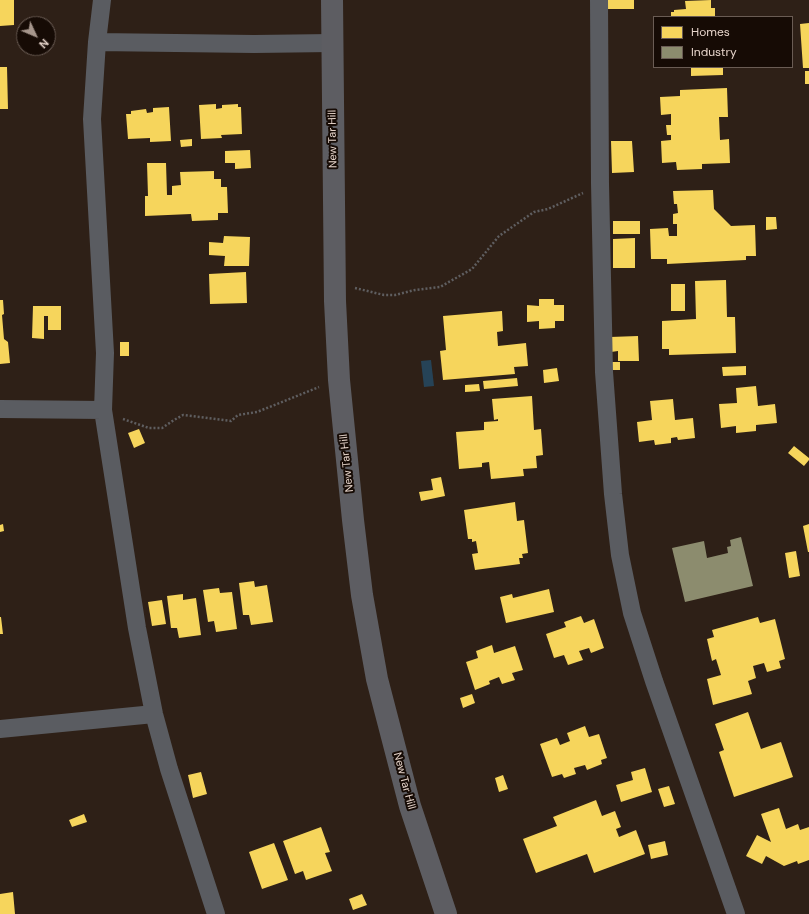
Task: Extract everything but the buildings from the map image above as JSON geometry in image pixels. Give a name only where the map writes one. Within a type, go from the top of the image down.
[{"type":"street","points":[[102,0],[97,42],[92,119],[104,353],[102,410],[137,628],[154,714],[169,769],[216,914]]},
{"type":"street","name":"New Tar Hill","points":[[332,0],[335,301],[339,380],[362,595],[377,679],[410,806],[446,914]]},
{"type":"street","points":[[599,0],[600,183],[604,372],[613,494],[620,555],[635,620],[654,681],[736,914]]},
{"type":"street","points":[[97,42],[254,44],[332,43]]},
{"type":"street","points":[[0,409],[102,410]]},
{"type":"street","points":[[0,729],[154,714]]},
{"type":"path","points":[[335,301],[342,291],[352,288],[384,295],[440,287],[472,269],[498,236],[534,212],[548,210],[562,204],[600,183]]},
{"type":"path","points":[[102,410],[129,422],[150,428],[162,428],[183,415],[231,421],[238,415],[258,412],[270,408],[290,398],[339,380]]},
{"type":"water","points":[[431,360],[434,386],[424,387],[421,361]]}]
